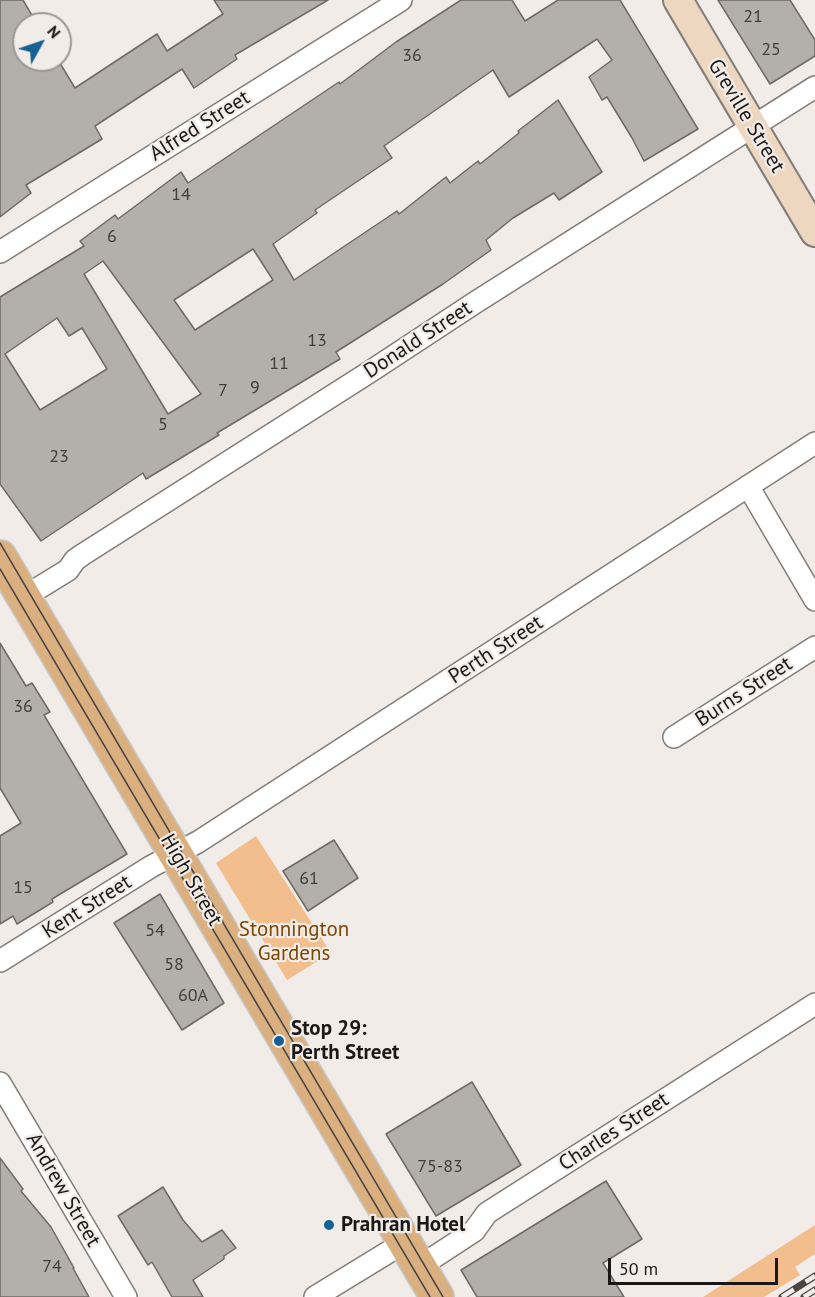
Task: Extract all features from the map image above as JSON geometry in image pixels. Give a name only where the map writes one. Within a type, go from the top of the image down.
[{"type":"main road","name":"High Street","points":[[0,557],[437,1297]]},
{"type":"street","name":"Alfred Street","points":[[0,252],[401,0]]},
{"type":"street","name":"Greville Street","points":[[678,0],[815,232]]},
{"type":"street","name":"Donald Street","points":[[24,597],[68,570],[82,555],[815,87]]},
{"type":"street","name":"Perth Street","points":[[176,854],[202,840],[815,443]]},
{"type":"street","points":[[748,486],[815,600]]},
{"type":"street","name":"Burns Street","points":[[674,737],[815,647]]},
{"type":"street","name":"Kent Street","points":[[0,961],[152,866],[176,854]]},
{"type":"street","name":"Charles Street","points":[[315,1297],[412,1254],[474,1231],[487,1213],[815,1004]]},
{"type":"street","name":"Andrew Street","points":[[0,1083],[126,1297]]},
{"type":"green space","name":"Stonnington Gardens","points":[[256,836],[331,953],[287,980],[216,863]]},
{"type":"green space","points":[[815,1225],[815,1254],[795,1267],[800,1275],[764,1297],[703,1297]]},
{"type":"building","points":[[0,0],[23,0],[30,12],[12,12],[12,72],[65,72],[75,88],[157,34],[167,51],[223,14],[214,0],[328,0],[235,55],[237,59],[194,88],[182,69],[95,126],[102,139],[26,185],[31,193],[0,217]]},
{"type":"building","points":[[461,0],[512,0],[525,21],[558,0],[620,0],[698,129],[644,161],[607,97],[602,100],[589,77],[612,60],[597,39],[509,97],[493,70],[384,146],[392,158],[315,210],[317,213],[273,244],[294,280],[397,211],[399,214],[446,177],[450,183],[478,161],[480,164],[558,100],[602,172],[559,200],[554,193],[513,218],[486,240],[491,250],[443,284],[336,352],[340,359],[146,479],[143,473],[41,541],[0,484],[0,297],[84,246],[80,241],[115,215],[118,219],[181,172],[188,183],[339,82],[340,84],[396,42]],"holes":[[[253,249],[273,280],[195,330],[174,300]],[[103,261],[201,394],[168,414],[84,274]],[[57,318],[69,336],[82,328],[107,369],[40,410],[5,354]]]},
{"type":"building","points":[[718,0],[790,0],[815,40],[815,56],[770,84]]},
{"type":"building","points":[[0,643],[26,686],[32,683],[50,712],[44,715],[127,854],[52,899],[53,902],[17,924],[13,916],[0,924],[0,836],[21,823],[0,788]]},
{"type":"building","points":[[334,840],[358,878],[308,911],[283,871]]},
{"type":"building","points":[[160,894],[224,1003],[182,1030],[114,923]]},
{"type":"building","points":[[472,1082],[521,1165],[436,1216],[386,1134]]},
{"type":"building","points":[[0,1158],[23,1189],[21,1191],[51,1227],[89,1297],[0,1297]]},
{"type":"building","points":[[606,1181],[642,1239],[603,1263],[624,1297],[477,1297],[461,1270]]},
{"type":"building","points":[[163,1187],[183,1220],[202,1242],[222,1230],[236,1248],[193,1280],[203,1297],[172,1297],[152,1262],[148,1265],[118,1216]]},
{"type":"tram line","points":[[0,543],[443,1297]]},
{"type":"tram line","points":[[0,569],[430,1297]]},
{"type":"railway","points":[[782,1297],[815,1276]]},
{"type":"railway","points":[[804,1297],[815,1290]]},
{"type":"place","name":"Stop 29: Perth Street","points":[[279,1041]]},
{"type":"place","name":"Prahran Hotel","points":[[329,1225]]}]
